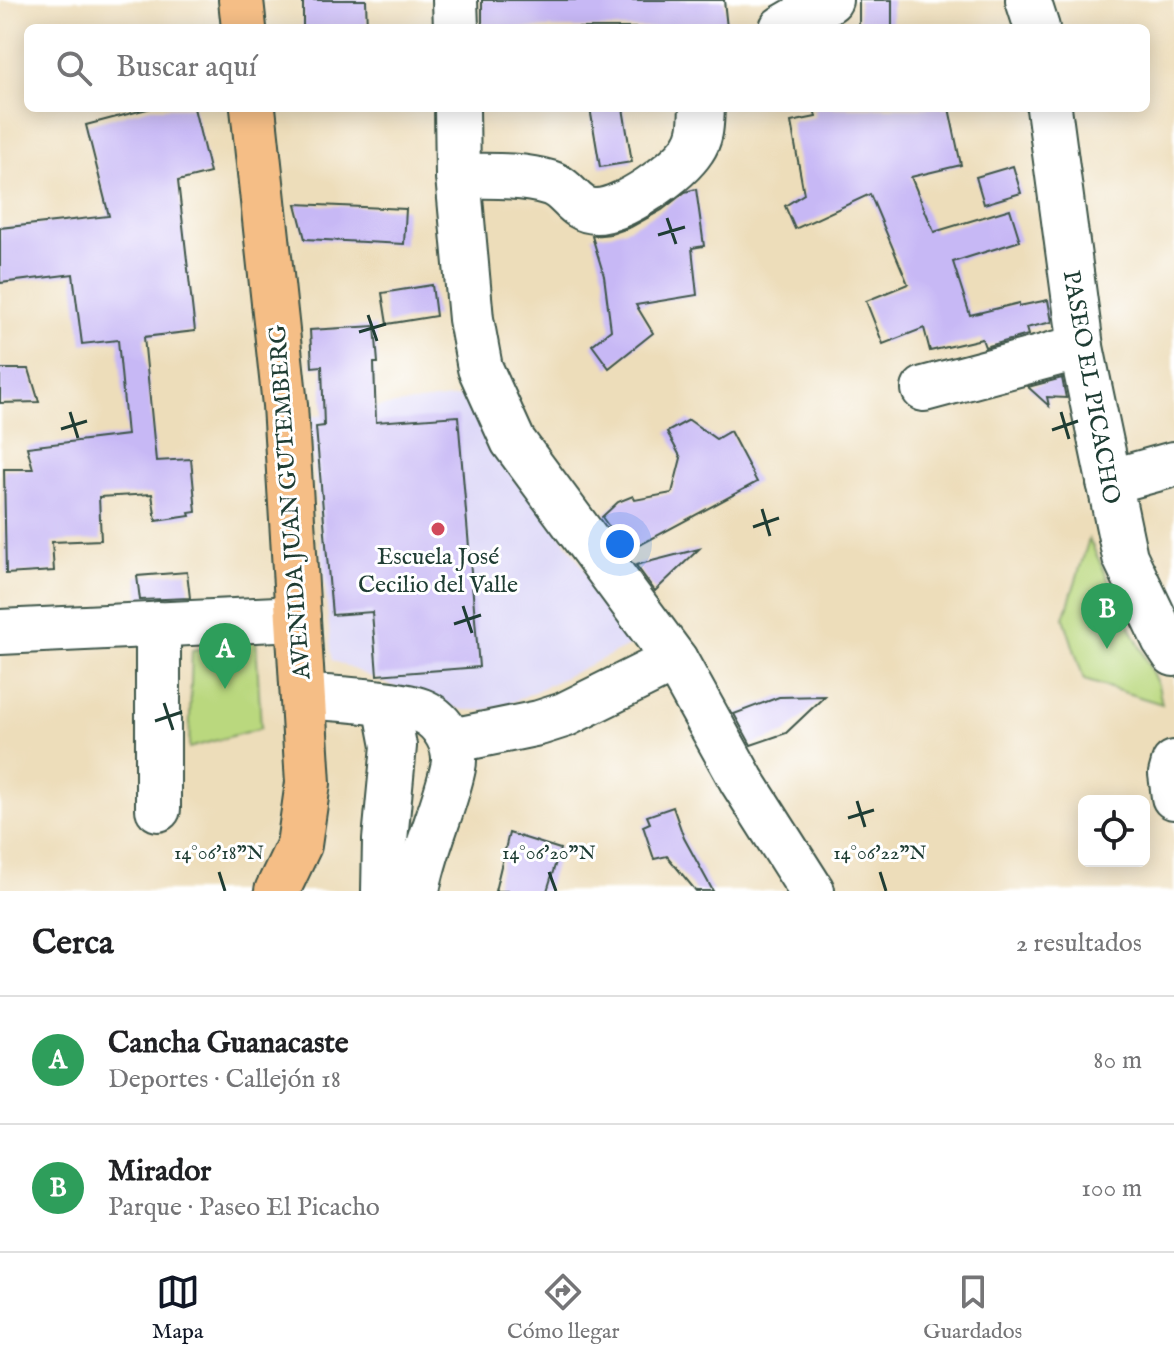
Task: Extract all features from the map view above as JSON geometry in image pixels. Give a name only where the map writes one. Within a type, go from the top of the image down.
[{"type":"main road","points":[[241,0],[244,24]]},
{"type":"main road","name":"AVENIDA JUAN GUTEMBERG","points":[[253,112],[285,405],[308,783],[299,845],[277,891]]},
{"type":"street","points":[[455,0],[456,24]]},
{"type":"street","points":[[789,24],[830,0]]},
{"type":"street","points":[[1028,0],[1036,24]]},
{"type":"street","points":[[457,112],[458,176],[471,319],[480,368],[494,404],[513,441],[675,660],[742,781],[811,890]]},
{"type":"street","points":[[458,176],[522,178],[554,184],[579,208],[598,211],[637,196],[663,180],[693,150],[702,130],[702,112]]},
{"type":"street","name":"PASEO EL PICACHO","points":[[1050,112],[1081,347],[1125,557],[1174,654]]},
{"type":"street","points":[[924,389],[1081,347]]},
{"type":"street","points":[[1109,482],[1174,464]]},
{"type":"street","points":[[0,632],[298,618]]},
{"type":"street","points":[[158,624],[158,809]]},
{"type":"street","points":[[451,741],[564,715],[675,660]]},
{"type":"street","points":[[303,696],[386,704],[423,712],[442,726],[451,741],[454,764],[417,891]]},
{"type":"street","points":[[384,891],[385,840],[394,746],[386,704]]},
{"type":"street","points":[[1174,763],[1171,774],[1174,797]]},
{"type":"shaded area","name":"Escuela José Cecilio del Valle","points":[[466,396],[635,643],[509,704],[484,710],[464,710],[424,700],[332,660],[309,416]]},
{"type":"green space","points":[[1089,539],[1158,685],[1162,704],[1084,680],[1064,618]]},
{"type":"green space","points":[[256,639],[261,728],[189,748],[192,650]]},
{"type":"building","points":[[303,0],[366,0],[367,24],[303,24]]},
{"type":"building","points":[[482,0],[724,0],[727,24],[482,24]]},
{"type":"building","points":[[859,0],[892,0],[892,24],[859,24]]},
{"type":"building","points":[[136,112],[195,112],[210,173],[178,181],[195,331],[144,337],[156,461],[191,459],[196,512],[189,513],[190,516],[156,521],[152,494],[99,497],[101,540],[52,542],[54,571],[6,574],[4,469],[33,469],[27,447],[127,435],[118,340],[82,344],[73,274],[0,283],[0,228],[109,216],[86,125]]},
{"type":"building","points":[[591,112],[624,112],[632,162],[600,167]]},
{"type":"building","points":[[815,112],[950,112],[961,165],[911,177],[934,232],[1010,209],[1020,241],[953,262],[970,315],[1019,303],[1019,306],[1048,300],[1052,322],[1026,328],[1028,335],[985,347],[982,339],[930,351],[924,328],[883,344],[866,301],[908,284],[870,194],[795,229],[785,206],[804,194],[791,122],[816,117]]},
{"type":"building","points":[[1013,166],[1021,193],[984,204],[976,177]]},
{"type":"building","points":[[696,189],[704,246],[692,248],[697,295],[636,305],[653,333],[609,368],[592,345],[611,330],[604,276],[592,236],[631,227],[662,210],[685,192]]},
{"type":"building","points":[[296,204],[406,209],[404,244],[305,239]]},
{"type":"building","points":[[432,285],[436,316],[387,324],[382,293]]},
{"type":"building","points":[[375,326],[378,363],[374,363],[376,422],[458,416],[479,667],[377,675],[372,612],[332,615],[316,427],[324,426],[322,366],[312,367],[310,330]]},
{"type":"building","points":[[0,369],[29,369],[39,402],[0,403]]},
{"type":"building","points":[[1062,378],[1066,398],[1047,397],[1049,406],[1028,387]]},
{"type":"building","points":[[689,420],[716,439],[730,431],[757,482],[627,552],[602,517],[618,502],[633,496],[635,500],[672,493],[681,458],[667,432]]},
{"type":"building","points":[[699,549],[655,591],[636,565]]},
{"type":"building","points":[[187,572],[190,598],[140,600],[137,576]]},
{"type":"building","points":[[825,696],[786,733],[751,745],[734,714],[779,697]]},
{"type":"building","points":[[673,807],[684,838],[713,891],[696,891],[667,856],[654,859],[643,826],[650,823],[647,816]]},
{"type":"building","points":[[509,833],[560,849],[547,891],[495,891]]},
{"type":"place","name":"Escuela José Cecilio del Valle","points":[[438,529]]},
{"type":"place","name":"Mirador","points":[[1107,649]]},
{"type":"place","name":"Cancha Guanacaste","points":[[225,689]]}]
